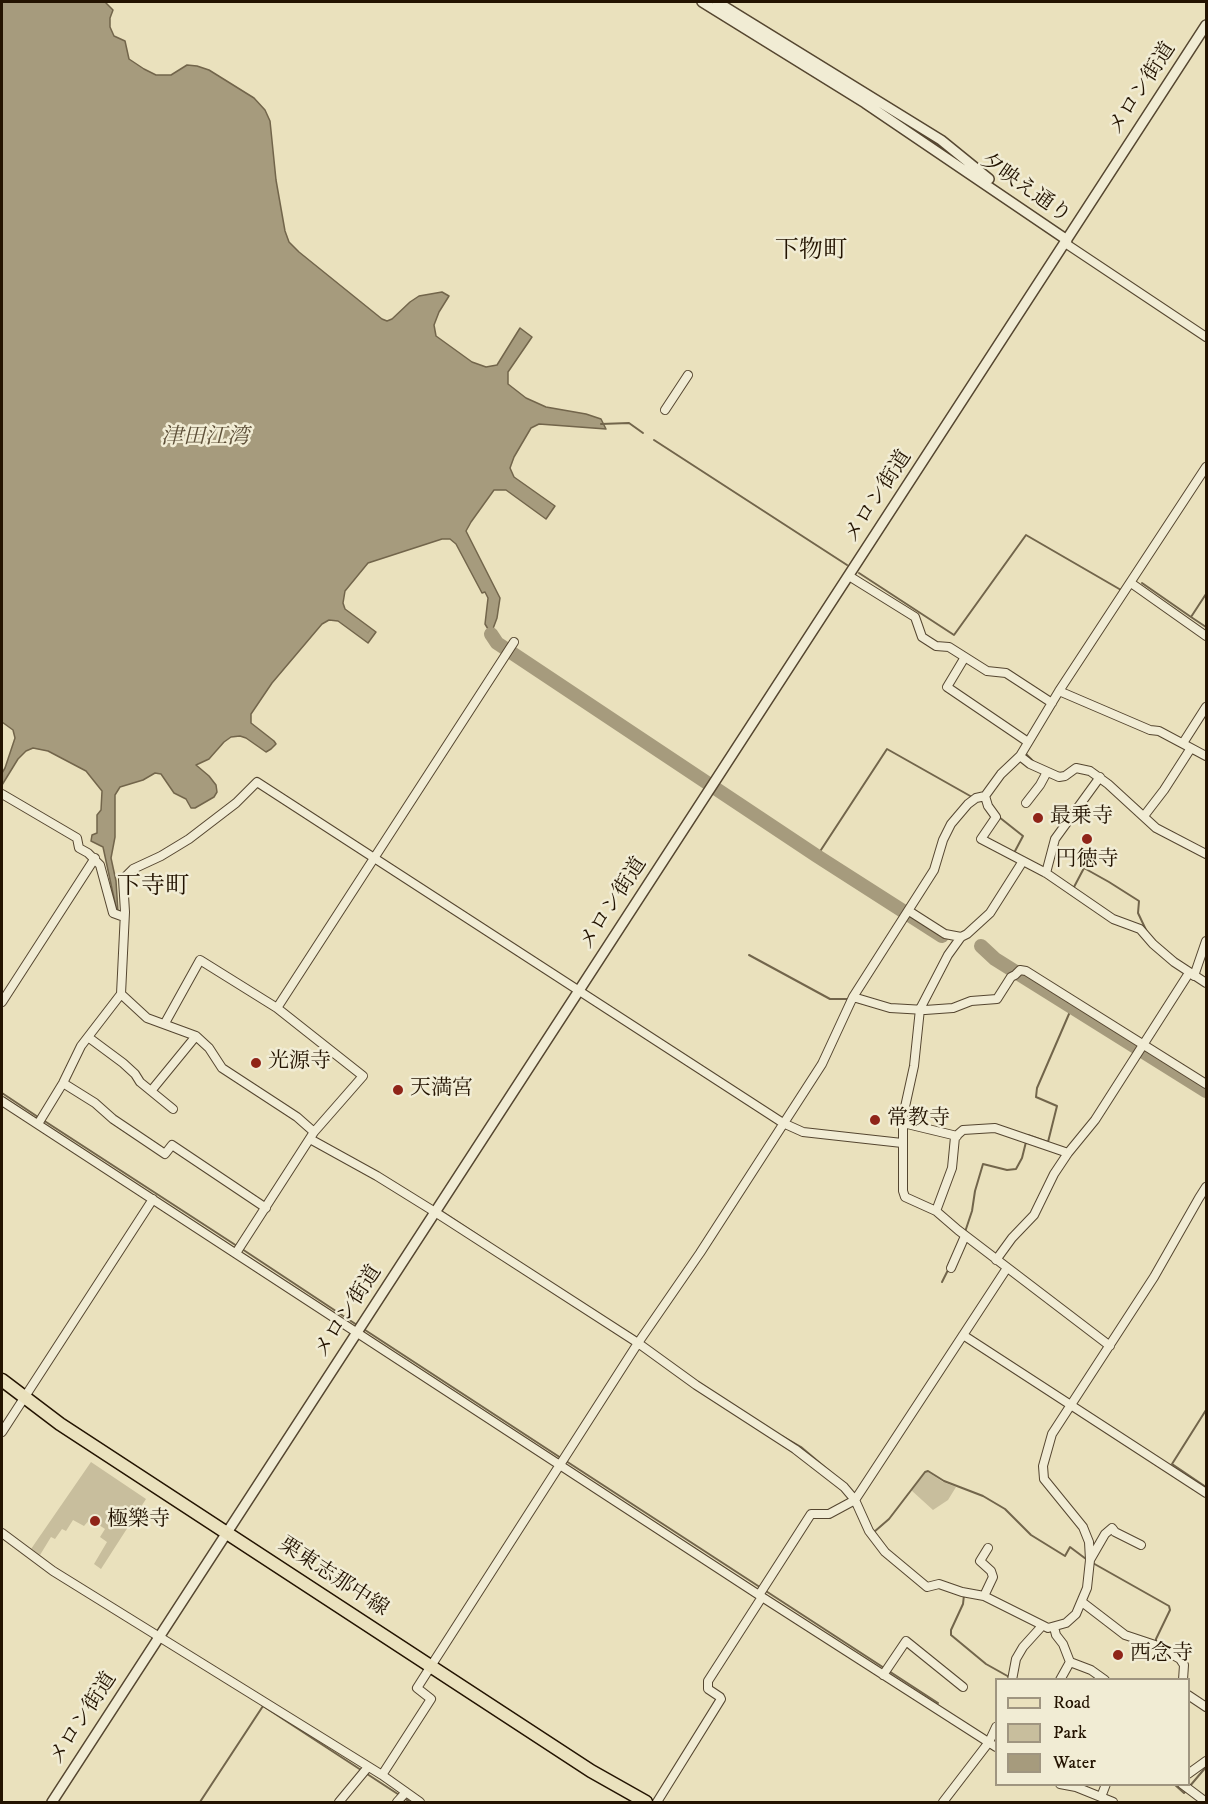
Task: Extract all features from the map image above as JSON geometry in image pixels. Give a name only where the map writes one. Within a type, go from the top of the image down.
[{"type":"main road","name":"栗東志那中線","points":[[2,1380],[60,1424],[591,1771],[646,1803]]},
{"type":"street","name":"夕映え通り","points":[[702,2],[865,103],[1066,241]]},
{"type":"street","name":"夕映え通り","points":[[717,2],[941,140],[1066,241]]},
{"type":"street","name":"メロン街道","points":[[52,1803],[1206,26]]},
{"type":"street","points":[[1066,241],[1206,337]]},
{"type":"street","points":[[665,410],[688,375]]},
{"type":"street","points":[[382,1776],[430,1699],[417,1688],[638,1343],[700,1253],[822,1064],[853,997],[934,870],[943,840],[954,819],[976,798],[986,796],[1001,774],[1020,756],[1059,691],[1206,467]]},
{"type":"street","points":[[849,576],[915,617],[922,637],[936,646],[949,647],[987,670],[1006,673],[1052,703]]},
{"type":"street","points":[[1131,583],[1206,636]]},
{"type":"street","points":[[277,1008],[514,642]]},
{"type":"street","points":[[965,657],[947,687],[1028,742]]},
{"type":"street","points":[[1059,691],[1150,730],[1159,731],[1206,756]]},
{"type":"street","points":[[1183,743],[1206,707]]},
{"type":"street","points":[[1144,816],[1191,748]]},
{"type":"street","points":[[1020,756],[1059,777],[1065,776],[1076,768],[1084,768],[1100,777],[1156,828],[1206,854]]},
{"type":"street","points":[[1026,803],[1047,772]]},
{"type":"street","points":[[1047,873],[1055,839],[1100,777]]},
{"type":"street","points":[[40,1120],[63,1083],[81,1046],[121,994],[123,879],[127,873],[189,839],[236,803],[256,782],[783,1123],[804,1132],[902,1143]]},
{"type":"street","points":[[2,794],[77,838],[79,848],[95,858],[102,870],[113,913],[124,917]]},
{"type":"street","points":[[986,796],[988,806],[996,817],[981,839],[1047,873],[1113,919],[1140,929],[1153,944],[1206,983]]},
{"type":"street","points":[[2,1002],[95,858]]},
{"type":"street","points":[[1023,861],[990,913],[961,937],[948,955],[920,1010],[914,1066],[903,1123],[903,1191],[905,1197],[936,1211],[965,1236],[1110,1347]]},
{"type":"street","points":[[907,913],[945,934],[961,937]]},
{"type":"street","points":[[996,1260],[1012,1238],[1034,1215],[1054,1174],[1095,1120],[1191,974],[1206,941]]},
{"type":"street","points":[[165,1023],[200,960],[277,1008],[363,1076],[312,1135],[239,1249]]},
{"type":"street","points":[[853,997],[891,1008],[920,1010],[953,1008],[971,1001],[997,999],[1011,977],[1020,970],[1026,971],[1141,1048],[1206,1084]]},
{"type":"street","points":[[121,994],[147,1017],[196,1036],[209,1048],[222,1068],[297,1117],[312,1135],[638,1343],[696,1385],[795,1449],[844,1487],[855,1500],[869,1531],[885,1552],[927,1587],[939,1584],[962,1592],[984,1596],[1048,1628],[1066,1623],[1082,1602],[1088,1582],[1090,1560],[1089,1542],[1083,1527],[1054,1494],[1043,1474],[1046,1452],[1052,1434],[1110,1347],[1206,1187]]},
{"type":"street","points":[[151,1091],[196,1036]]},
{"type":"street","points":[[88,1037],[135,1074],[173,1109]]},
{"type":"street","points":[[63,1083],[95,1103],[113,1119],[165,1154],[172,1145],[266,1208]]},
{"type":"street","points":[[2,1101],[40,1120],[153,1199],[239,1249],[994,1744],[943,1803]]},
{"type":"street","points":[[903,1123],[957,1136]]},
{"type":"street","points":[[936,1211],[952,1168],[955,1137],[963,1130],[995,1128],[1068,1153]]},
{"type":"street","points":[[2,1432],[153,1199]]},
{"type":"street","points":[[951,1268],[965,1236]]},
{"type":"street","points":[[657,1803],[721,1699],[708,1689],[708,1681],[811,1514],[829,1514],[855,1500],[1007,1268]]},
{"type":"street","points":[[963,1335],[1206,1493]]},
{"type":"street","points":[[1090,1560],[1105,1534],[1112,1528],[1141,1545]]},
{"type":"street","points":[[2,1533],[53,1570],[368,1767],[420,1803]]},
{"type":"street","points":[[984,1596],[993,1577],[991,1571],[980,1561],[988,1548]]},
{"type":"street","points":[[1082,1602],[1125,1635],[1155,1645],[1180,1659],[1184,1665],[1183,1678]]},
{"type":"street","points":[[1012,1678],[1016,1659],[1023,1647],[1042,1626]]},
{"type":"street","points":[[1054,1627],[1070,1662],[1091,1670],[1102,1678]]},
{"type":"street","points":[[885,1672],[906,1641],[963,1687]]},
{"type":"street","points":[[1061,1678],[1070,1662]]},
{"type":"street","points":[[1190,1696],[1206,1707]]},
{"type":"street","points":[[1190,1773],[1206,1761]]},
{"type":"street","points":[[339,1803],[368,1767]]},
{"type":"street","points":[[1068,1786],[1076,1787],[1113,1803]]},
{"type":"street","points":[[1101,1797],[1106,1786]]},
{"type":"street","points":[[1183,1786],[1206,1802]]},
{"type":"street","points":[[398,1803],[406,1792]]},
{"type":"green space","points":[[91,1462],[146,1499],[101,1569],[94,1564],[107,1542],[100,1537],[105,1529],[90,1519],[84,1526],[73,1520],[66,1531],[62,1529],[55,1539],[51,1537],[40,1555],[31,1549]]},
{"type":"green space","points":[[928,1472],[956,1487],[948,1500],[933,1510],[911,1490]]},
{"type":"water","name":"津田江湾","points":[[2,2],[105,2],[113,10],[110,27],[114,36],[125,41],[129,59],[144,69],[156,75],[171,75],[187,65],[197,66],[209,70],[254,98],[265,110],[270,121],[276,180],[285,231],[289,242],[299,252],[387,321],[419,296],[442,292],[449,296],[434,325],[436,336],[472,362],[486,367],[497,365],[520,328],[532,337],[508,372],[508,384],[526,398],[546,407],[601,419],[606,429],[539,424],[531,428],[510,468],[514,477],[555,506],[546,519],[506,490],[494,490],[471,522],[466,531],[500,598],[497,618],[491,634],[485,624],[488,598],[485,592],[482,593],[456,544],[450,539],[442,539],[368,563],[345,591],[343,603],[345,609],[376,632],[368,643],[338,621],[329,620],[322,624],[272,683],[251,714],[251,723],[276,744],[271,749],[266,752],[240,736],[231,737],[224,742],[209,759],[196,765],[216,785],[217,792],[214,797],[195,808],[191,808],[186,799],[174,793],[161,774],[155,773],[143,780],[120,787],[115,795],[115,837],[111,858],[116,881],[118,912],[103,847],[91,841],[92,835],[97,833],[97,815],[101,810],[102,791],[86,771],[48,751],[33,748],[18,759],[2,785],[2,773],[15,738],[13,730],[2,722]]},
{"type":"waterway","points":[[601,424],[629,423],[643,433]]},
{"type":"waterway","points":[[654,440],[847,565]]},
{"type":"waterway","points":[[859,573],[954,635],[1026,535],[1121,590]]},
{"type":"waterway","points":[[1142,583],[1191,617]]},
{"type":"waterway","points":[[1206,594],[1191,617],[1206,627]]},
{"type":"waterway","points":[[491,634],[497,643],[817,856],[942,936]]},
{"type":"waterway","points":[[817,856],[887,749],[972,797]]},
{"type":"waterway","points":[[1025,753],[1034,762]]},
{"type":"waterway","points":[[1077,765],[1088,767]]},
{"type":"waterway","points":[[1126,796],[1142,810]]},
{"type":"waterway","points":[[999,817],[1023,836],[1015,854]]},
{"type":"waterway","points":[[1072,887],[1084,868],[1109,882],[1139,901],[1138,913],[1147,932]]},
{"type":"waterway","points":[[981,946],[995,959],[1206,1091]]},
{"type":"waterway","points":[[749,955],[830,999],[847,999],[879,1008]]},
{"type":"waterway","points":[[1028,1137],[1028,1135],[1048,1142],[1057,1106],[1036,1097],[1037,1088],[1072,1007]]},
{"type":"waterway","points":[[2,1093],[38,1117]]},
{"type":"waterway","points":[[43,1120],[237,1246]]},
{"type":"waterway","points":[[323,1142],[333,1148]]},
{"type":"waterway","points":[[965,1232],[983,1164],[1007,1170],[1016,1169],[1022,1158],[1026,1142]]},
{"type":"waterway","points":[[443,1212],[490,1243]]},
{"type":"waterway","points":[[242,1249],[357,1325]]},
{"type":"waterway","points":[[942,1282],[948,1270]]},
{"type":"waterway","points":[[362,1328],[561,1458]]},
{"type":"waterway","points":[[1206,1410],[1172,1464],[1206,1487]]},
{"type":"waterway","points":[[782,1436],[801,1447],[833,1474]]},
{"type":"waterway","points":[[566,1461],[938,1703]]},
{"type":"waterway","points":[[874,1532],[889,1519],[928,1471],[944,1481],[983,1496],[1005,1509],[1031,1535],[1065,1556],[1070,1547],[1086,1559]]},
{"type":"waterway","points":[[1091,1562],[1169,1606],[1170,1610],[1156,1642]]},
{"type":"waterway","points":[[964,1595],[963,1604],[951,1630],[951,1635],[986,1664],[1011,1678]]},
{"type":"waterway","points":[[200,1802],[263,1706],[410,1802]]},
{"type":"waterway","points":[[1190,1786],[1206,1767]]},
{"type":"waterway","points":[[1176,1786],[1184,1793],[1190,1786]]},
{"type":"place","name":"最乗寺","points":[[1038,818]]},
{"type":"place","name":"円徳寺","points":[[1087,839]]},
{"type":"place","name":"光源寺","points":[[256,1063]]},
{"type":"place","name":"天満宮","points":[[398,1090]]},
{"type":"place","name":"常教寺","points":[[875,1120]]},
{"type":"place","name":"極樂寺","points":[[95,1521]]},
{"type":"place","name":"西念寺","points":[[1118,1655]]},
{"type":"district","name":"下物町","points":[[811,252]]},
{"type":"district","name":"下寺町","points":[[153,888]]}]
